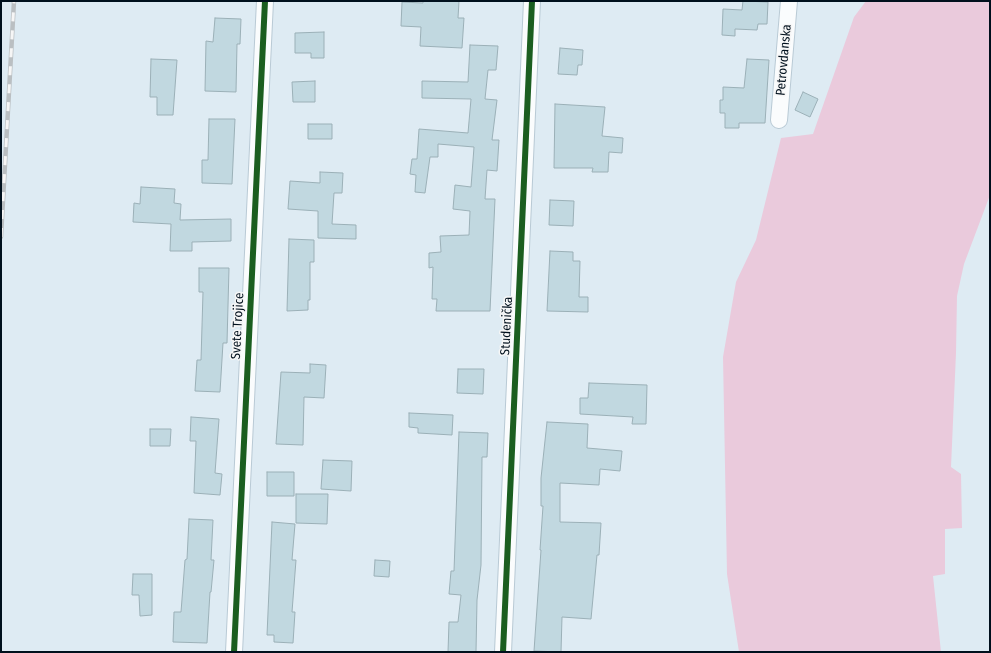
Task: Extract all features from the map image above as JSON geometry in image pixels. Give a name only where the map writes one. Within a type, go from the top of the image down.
[{"type":"street","name":"Svete Trojice","points":[[234,652],[265,1]]},
{"type":"street","name":"Studenička","points":[[504,652],[532,1]]},
{"type":"street","name":"Petrovdanska","points":[[779,120],[789,1]]},
{"type":"shaded area","points":[[866,1],[990,1],[990,195],[964,264],[957,296],[951,467],[961,474],[962,528],[945,529],[945,574],[933,576],[941,652],[739,652],[727,574],[723,357],[736,282],[756,240],[781,138],[813,134],[854,17]]},
{"type":"building","points":[[423,1],[459,1],[458,18],[464,18],[462,48],[420,46],[421,27],[401,26],[402,2],[423,3]]},
{"type":"building","points":[[743,1],[768,2],[767,24],[758,24],[757,30],[735,29],[735,36],[722,35],[723,9],[742,10]]},
{"type":"building","points":[[215,18],[241,19],[240,44],[237,44],[236,92],[205,91],[206,41],[213,42]]},
{"type":"building","points":[[324,32],[324,58],[311,58],[311,53],[295,53],[295,33]]},
{"type":"building","points":[[470,45],[498,46],[496,70],[488,70],[485,99],[497,100],[492,140],[499,140],[497,171],[487,170],[485,199],[495,199],[490,311],[436,311],[437,299],[432,299],[433,267],[429,268],[429,253],[441,252],[440,236],[469,235],[470,211],[453,209],[455,185],[471,187],[474,147],[438,144],[438,157],[430,157],[425,193],[415,192],[416,175],[410,174],[412,159],[417,159],[419,129],[468,133],[471,99],[422,98],[422,81],[468,82]]},
{"type":"building","points":[[560,48],[583,50],[582,65],[578,65],[577,75],[558,74]]},
{"type":"building","points":[[151,59],[177,60],[173,115],[157,115],[157,97],[150,97]]},
{"type":"building","points":[[747,59],[769,60],[765,123],[739,123],[739,128],[725,128],[725,113],[720,113],[720,100],[723,100],[723,87],[744,88]]},
{"type":"building","points":[[315,81],[315,102],[293,102],[292,82]]},
{"type":"building","points":[[803,92],[818,99],[810,117],[795,110]]},
{"type":"building","points":[[555,104],[605,107],[602,136],[623,138],[622,153],[609,152],[608,172],[592,172],[593,168],[554,168]]},
{"type":"building","points":[[209,119],[235,119],[232,184],[202,183],[202,160],[208,160]]},
{"type":"building","points":[[308,124],[332,124],[332,139],[308,139]]},
{"type":"building","points":[[320,172],[343,173],[342,193],[334,193],[332,224],[356,225],[356,239],[318,238],[318,211],[288,209],[290,181],[320,183]]},
{"type":"building","points":[[141,187],[175,189],[174,203],[181,204],[180,220],[231,219],[231,241],[192,242],[192,251],[170,251],[171,224],[133,222],[134,203],[140,204]]},
{"type":"building","points":[[550,200],[574,201],[573,226],[549,225]]},
{"type":"building","points":[[289,239],[314,240],[314,262],[310,262],[310,300],[308,300],[308,310],[287,311]]},
{"type":"building","points":[[550,251],[573,252],[573,261],[580,261],[579,297],[588,297],[588,312],[547,311]]},
{"type":"building","points":[[199,268],[229,268],[227,343],[223,343],[220,392],[195,391],[197,360],[201,360],[203,292],[199,292]]},
{"type":"building","points":[[310,364],[326,365],[324,398],[304,397],[303,445],[276,444],[281,372],[310,373]]},
{"type":"building","points":[[458,369],[484,369],[483,394],[457,393]]},
{"type":"building","points":[[589,383],[647,385],[646,424],[632,424],[633,417],[580,414],[580,398],[588,398]]},
{"type":"building","points":[[409,413],[453,415],[452,435],[418,433],[418,428],[409,427]]},
{"type":"building","points":[[191,417],[219,419],[215,473],[222,474],[220,495],[194,493],[196,441],[190,441]]},
{"type":"building","points":[[547,422],[588,424],[587,448],[622,451],[620,471],[600,469],[599,485],[560,483],[560,522],[601,523],[599,555],[597,555],[591,619],[562,617],[561,652],[534,651],[543,506],[541,506],[541,478]]},
{"type":"building","points":[[150,429],[171,429],[170,446],[150,446]]},
{"type":"building","points":[[459,432],[488,433],[487,457],[482,457],[481,565],[477,600],[476,652],[448,652],[449,622],[458,622],[461,595],[449,594],[451,571],[454,571]]},
{"type":"building","points":[[323,460],[352,461],[351,491],[321,489]]},
{"type":"building","points":[[267,472],[294,472],[294,496],[267,496]]},
{"type":"building","points":[[296,494],[328,494],[327,524],[296,523]]},
{"type":"building","points":[[189,519],[213,520],[211,560],[214,560],[210,592],[207,643],[173,642],[174,612],[181,612],[185,560],[187,559]]},
{"type":"building","points":[[272,522],[295,524],[292,560],[296,560],[292,612],[295,612],[293,643],[274,642],[274,635],[267,635]]},
{"type":"building","points":[[375,560],[390,561],[389,577],[374,576]]},
{"type":"building","points":[[133,574],[152,574],[152,615],[140,616],[139,595],[132,595]]},
{"type":"railway","points":[[1,237],[14,1]]},
{"type":"cycle path","points":[[234,652],[265,1]]},
{"type":"cycle path","points":[[503,652],[532,1]]}]
